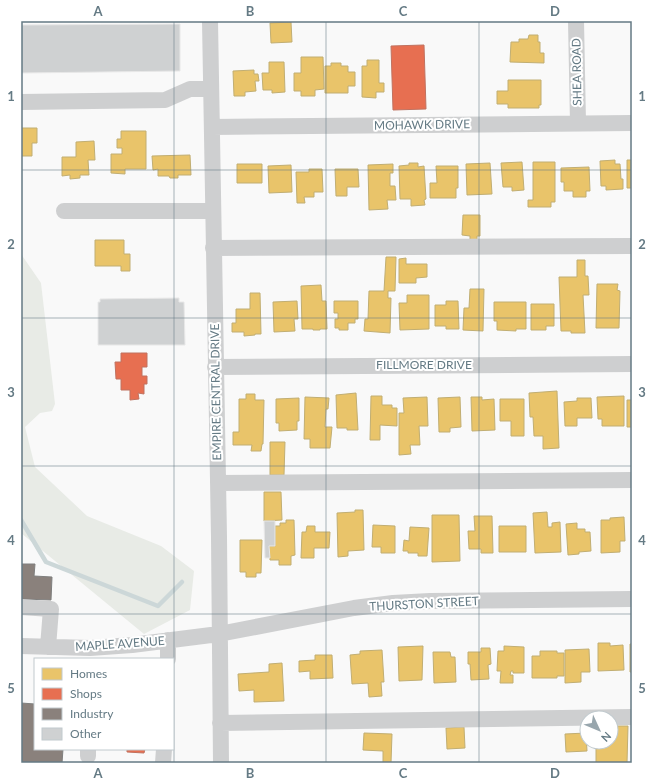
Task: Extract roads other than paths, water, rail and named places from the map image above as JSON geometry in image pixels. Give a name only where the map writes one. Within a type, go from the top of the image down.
[{"type":"street","name":"EMPIRE CENTRAL DRIVE","points":[[210,21],[218,483],[220,763]]},
{"type":"street","name":"SHEA ROAD","points":[[576,21],[578,123]]},
{"type":"street","points":[[21,102],[165,100],[190,89],[211,89]]},
{"type":"street","name":"MOHAWK DRIVE","points":[[212,127],[632,123]]},
{"type":"street","points":[[64,211],[213,211]]},
{"type":"street","points":[[213,248],[632,246]]},
{"type":"street","name":"FILLMORE DRIVE","points":[[215,367],[632,364]]},
{"type":"street","points":[[218,483],[632,480]]},
{"type":"street","name":"THURSTON STREET","points":[[219,634],[354,608],[393,603],[430,601],[632,599]]},
{"type":"street","points":[[21,607],[51,609],[48,647]]},
{"type":"street","name":"MAPLE AVENUE","points":[[21,646],[48,647],[90,653],[132,645],[219,634]]},
{"type":"street","points":[[168,640],[168,658]]},
{"type":"street","points":[[220,723],[632,717]]},
{"type":"street","points":[[163,763],[164,750]]},
{"type":"waterway","points":[[21,520],[46,562],[158,606],[182,582]]}]
